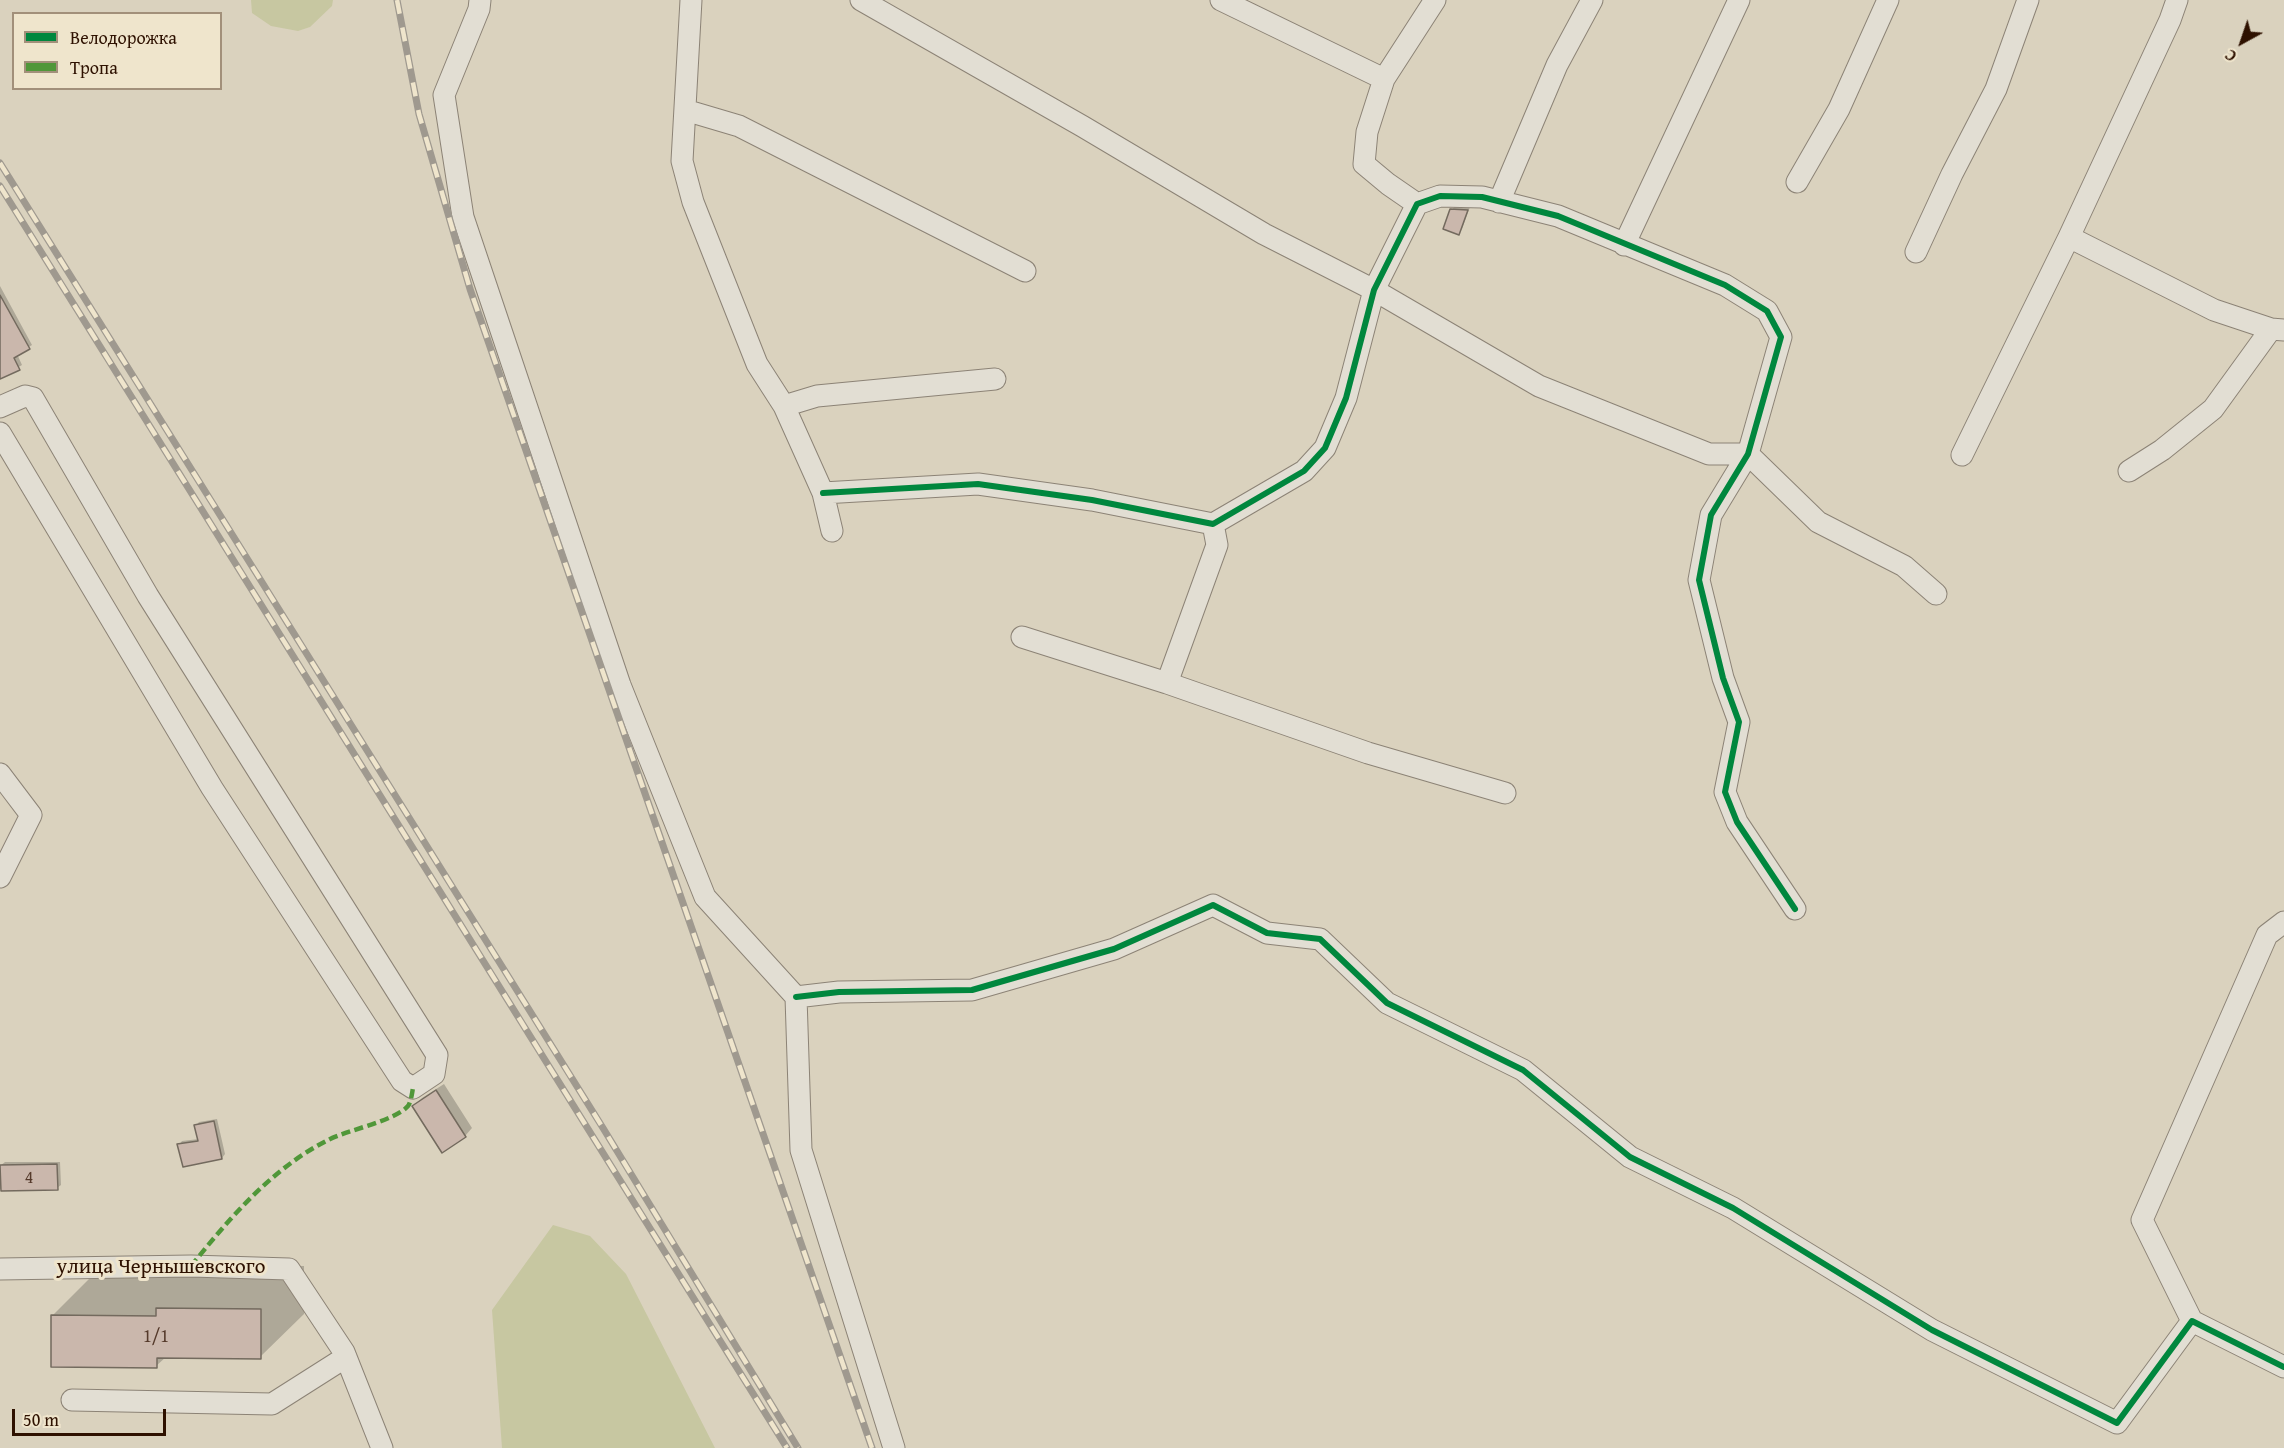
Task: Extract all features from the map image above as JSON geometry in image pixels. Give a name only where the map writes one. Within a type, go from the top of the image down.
[{"type":"street","points":[[480,0],[479,9],[444,95],[463,217],[620,685],[705,897],[796,997],[801,1149],[894,1448]]},
{"type":"street","points":[[691,0],[682,161],[693,202],[757,364],[784,406],[823,493],[832,531]]},
{"type":"street","points":[[861,0],[1082,126],[1264,234],[1374,290],[1539,386],[1709,454],[1748,454],[1818,522],[1904,566],[1936,594]]},
{"type":"street","points":[[1221,0],[1384,79]]},
{"type":"street","points":[[1417,204],[1364,164],[1367,132],[1384,79],[1435,0]]},
{"type":"street","points":[[1499,201],[1557,65],[1592,0]]},
{"type":"street","points":[[1624,244],[1739,0]]},
{"type":"street","points":[[1797,182],[1839,109],[1888,0]]},
{"type":"street","points":[[1916,252],[1952,174],[1996,89],[2028,0]]},
{"type":"street","points":[[1962,455],[2069,237],[2170,20],[2177,0]]},
{"type":"street","points":[[685,110],[739,126],[1024,271]]},
{"type":"street","points":[[823,493],[978,484],[1092,500],[1213,524],[1304,471],[1325,448],[1346,398],[1374,290],[1417,204],[1440,196],[1482,197],[1558,216],[1725,285],[1767,312],[1781,337],[1748,454],[1711,515],[1699,580],[1723,678],[1739,723],[1725,792],[1737,822],[1795,909]]},
{"type":"street","points":[[2069,237],[2214,310],[2278,330],[2213,409],[2162,450],[2129,471]]},
{"type":"street","points":[[784,406],[817,396],[995,379]]},
{"type":"street","points":[[0,407],[25,396],[33,398],[148,596],[437,1055],[434,1074],[413,1089],[402,1081],[212,788],[0,433]]},
{"type":"street","points":[[1167,683],[1217,545],[1213,524]]},
{"type":"street","points":[[1022,637],[1167,683],[1368,753],[1505,794]]},
{"type":"street","points":[[0,774],[31,815],[0,877]]},
{"type":"street","points":[[796,997],[838,992],[972,990],[1114,949],[1213,905],[1267,933],[1320,939],[1387,1003],[1524,1070],[1630,1157],[1733,1208],[1932,1330],[2116,1423],[2192,1321]]},
{"type":"street","points":[[2284,922],[2267,935],[2142,1220],[2192,1321],[2284,1367]]},
{"type":"street","name":"улица Чернышевского","points":[[0,1269],[191,1266],[289,1269],[346,1357]]},
{"type":"street","points":[[72,1400],[272,1404],[346,1357],[382,1448]]},
{"type":"green space","points":[[251,0],[333,0],[332,6],[310,27],[298,31],[271,26],[252,13]]},
{"type":"green space","points":[[553,1225],[590,1236],[626,1274],[715,1448],[502,1448],[492,1310]]},
{"type":"building","points":[[1450,209],[1468,210],[1459,235],[1443,229]]},
{"type":"building","points":[[0,295],[30,349],[14,358],[20,370],[0,379]]},
{"type":"building","points":[[436,1090],[466,1137],[442,1153],[412,1106]]},
{"type":"building","points":[[214,1121],[222,1159],[183,1167],[177,1144],[198,1141],[194,1125]]},
{"type":"building","points":[[57,1164],[58,1190],[1,1191],[0,1165]]},
{"type":"building","points":[[156,1308],[261,1309],[261,1359],[157,1358],[157,1368],[51,1367],[51,1315],[156,1316]]},
{"type":"railway","points":[[397,0],[419,114],[470,289],[872,1448]]},
{"type":"railway","points":[[0,163],[603,1128],[798,1448]]},
{"type":"railway","points":[[0,186],[787,1448]]},
{"type":"marked path","points":[[191,1266],[236,1213],[288,1165],[328,1140],[382,1121],[402,1111],[409,1104],[413,1088]]},
{"type":"cycle path","points":[[823,493],[978,484],[1092,500],[1213,524],[1304,471],[1325,448],[1346,398],[1374,290],[1417,204],[1440,196],[1482,197],[1558,216],[1725,285],[1767,311],[1781,337],[1748,454],[1711,515],[1699,580],[1723,678],[1739,722],[1725,792],[1737,822],[1795,909]]},
{"type":"cycle path","points":[[796,997],[839,992],[972,990],[1114,949],[1213,905],[1267,933],[1320,939],[1387,1003],[1523,1070],[1630,1157],[1733,1208],[1932,1330],[2117,1423],[2192,1321],[2284,1367]]}]
